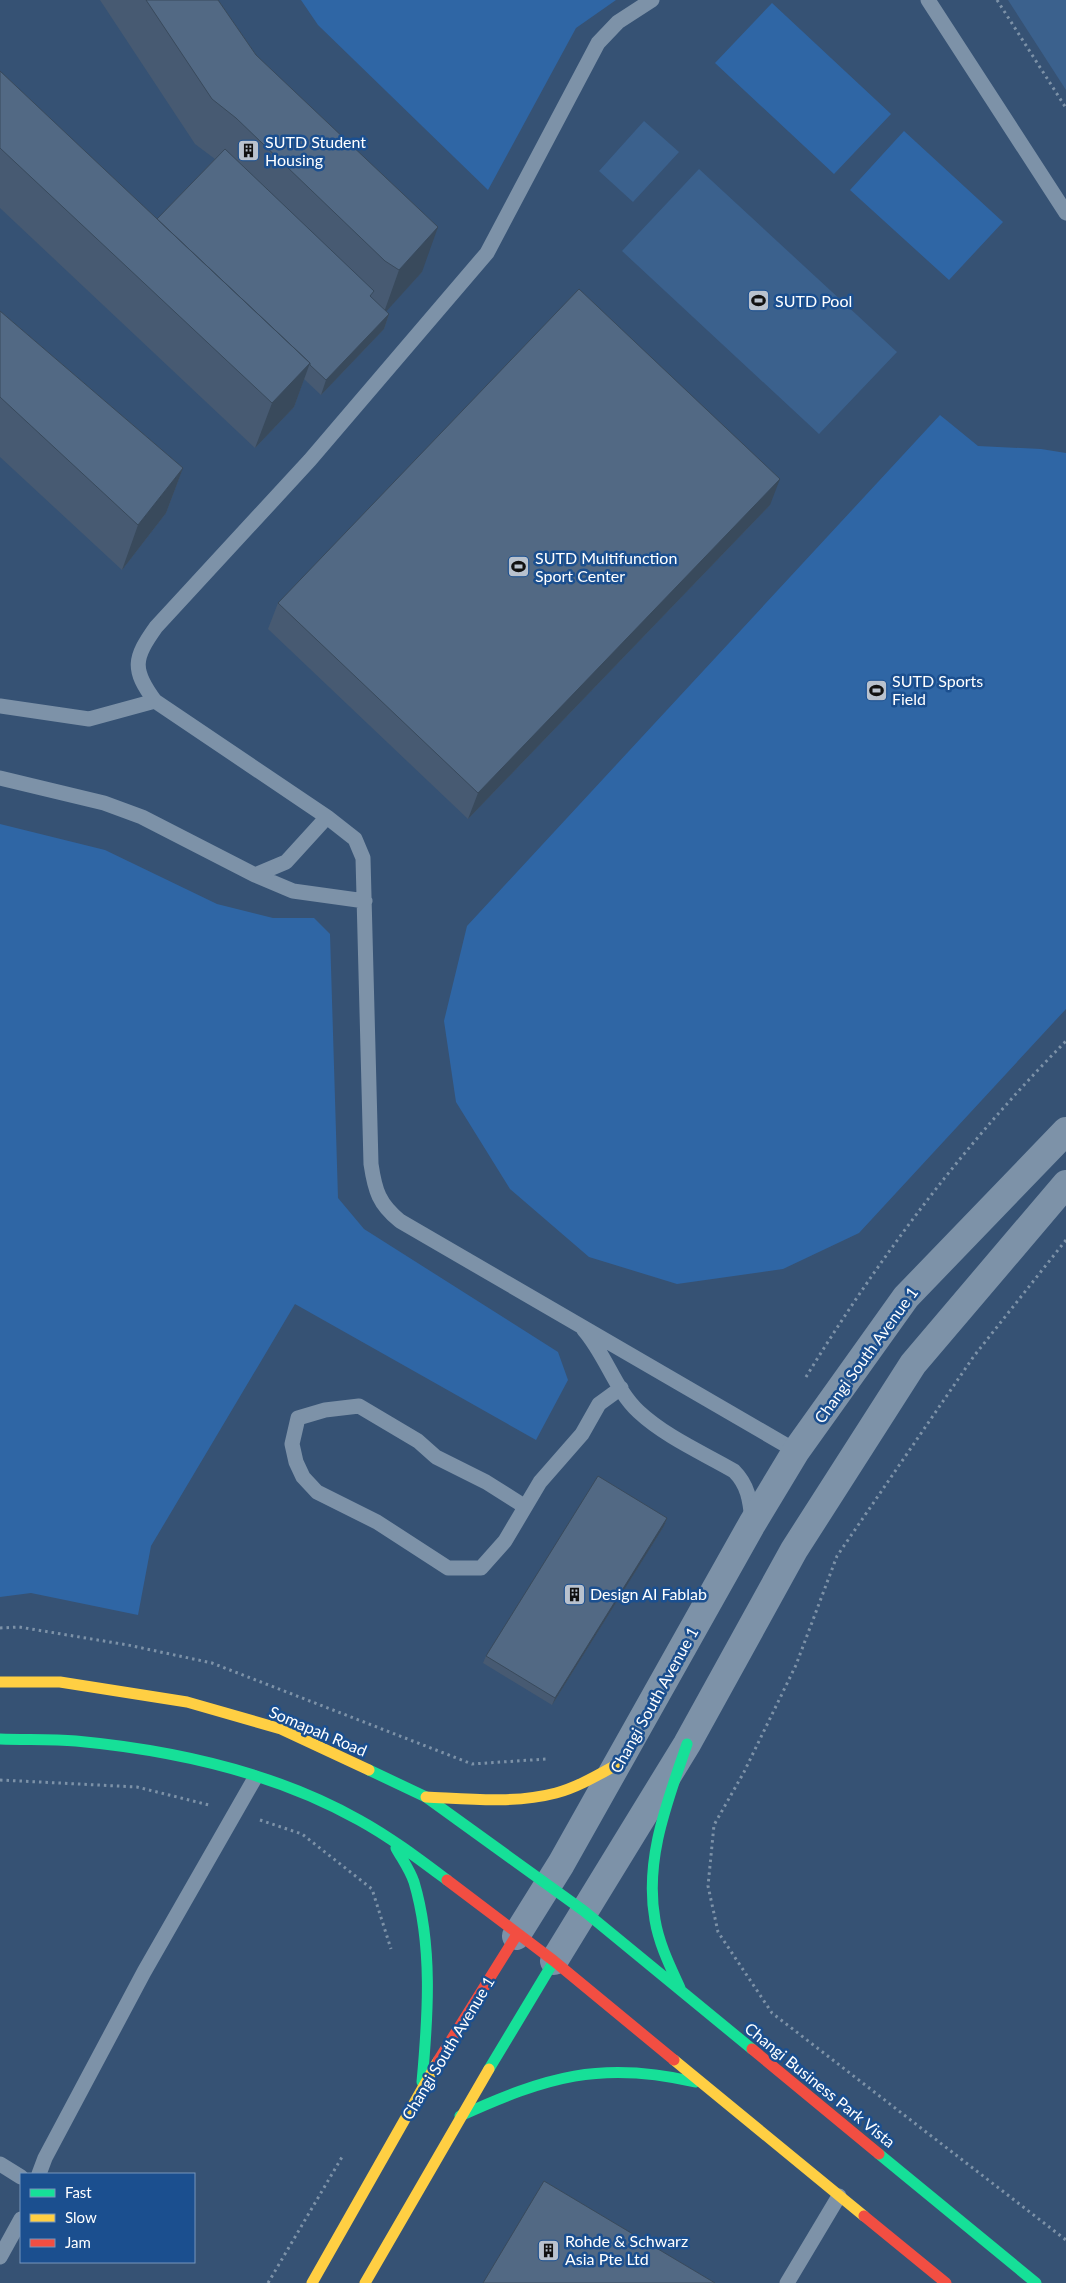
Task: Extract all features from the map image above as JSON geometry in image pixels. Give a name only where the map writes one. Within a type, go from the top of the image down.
[{"type":"main road","name":"Somapah Road","points":[[0,1682],[60,1682],[188,1702],[281,1729],[426,1797],[584,1912]]},
{"type":"main road","points":[[0,1740],[74,1741],[182,1757],[256,1778],[326,1802],[393,1840],[516,1936],[554,1961],[699,2083],[946,2283]]},
{"type":"main road","points":[[683,1994],[661,1946],[652,1906],[651,1871],[661,1822],[687,1744]]},
{"type":"main road","points":[[426,1797],[490,1799],[531,1797],[572,1787],[618,1764]]},
{"type":"main road","points":[[393,1840],[413,1880],[423,1926],[428,1999],[421,2088]]},
{"type":"main road","name":"Changi Business Park Vista","points":[[584,1912],[1036,2283]]},
{"type":"main road","name":"Changi South Avenue 1","points":[[312,2283],[421,2088],[516,1936]]},
{"type":"main road","points":[[364,2283],[460,2116],[554,1961]]},
{"type":"main road","points":[[460,2116],[513,2092],[553,2079],[576,2074],[628,2071],[699,2083]]},
{"type":"street","name":"Changi South Avenue 1","points":[[516,1936],[549,1885],[752,1524],[796,1451],[906,1297],[1066,1130]]},
{"type":"street","points":[[554,1961],[687,1744],[794,1550],[913,1364],[1066,1184]]},
{"type":"lane","points":[[652,0],[618,22],[598,43],[487,253],[310,460],[156,627],[140,650],[138,673],[155,701],[328,817],[355,839],[363,858],[371,1164],[375,1188],[386,1210],[400,1221],[796,1451]]},
{"type":"lane","points":[[928,0],[1066,213]]},
{"type":"lane","points":[[0,707],[89,719],[155,701]]},
{"type":"lane","points":[[0,778],[104,803],[142,817],[255,875],[293,891],[365,901]]},
{"type":"lane","points":[[255,875],[286,862],[328,817]]},
{"type":"lane","points":[[575,1321],[595,1343],[621,1388],[638,1412],[665,1431],[734,1471],[742,1479],[750,1503],[752,1524]]},
{"type":"lane","points":[[524,1506],[486,1482],[436,1457],[418,1441],[359,1406],[325,1410],[298,1418],[292,1444],[296,1462],[302,1477],[317,1492],[377,1522],[448,1568],[481,1568],[504,1541],[524,1506],[553,1464],[582,1434],[599,1404],[621,1388]]},
{"type":"lane","points":[[40,2173],[45,2158],[144,1972],[256,1778]]},
{"type":"lane","points":[[0,2164],[20,2176]]},
{"type":"lane","points":[[787,2283],[839,2196]]},
{"type":"lane","points":[[0,2257],[20,2221]]},
{"type":"path","points":[[997,0],[1066,108]]},
{"type":"path","points":[[805,1378],[840,1320],[921,1208],[1015,1092],[1066,1040]]},
{"type":"path","points":[[1066,1240],[974,1356],[837,1556],[796,1665],[744,1772],[714,1825],[708,1886],[718,1932],[772,2013],[1066,2240]]},
{"type":"path","points":[[0,1628],[19,1627],[128,1645],[212,1664],[472,1764],[552,1758]]},
{"type":"path","points":[[0,1780],[137,1787],[236,1812],[302,1834],[372,1889],[392,1951]]},
{"type":"path","points":[[268,2283],[345,2151]]},
{"type":"shaded area","points":[[301,0],[616,0],[576,28],[488,190],[318,25]]},
{"type":"shaded area","points":[[1008,0],[1066,0],[1066,90]]},
{"type":"shaded area","points":[[772,3],[891,114],[834,174],[715,63]]},
{"type":"shaded area","points":[[644,121],[679,152],[633,202],[599,171]]},
{"type":"shaded area","points":[[904,131],[1003,222],[949,280],[850,190]]},
{"type":"shaded area","name":"SUTD Pool","points":[[699,169],[897,352],[819,434],[622,251]]},
{"type":"shaded area","name":"SUTD Sports Field","points":[[940,415],[978,446],[1041,449],[1066,453],[1066,1009],[859,1233],[783,1269],[677,1284],[589,1257],[510,1189],[456,1102],[444,1021],[467,926]]},
{"type":"shaded area","points":[[0,824],[105,850],[217,904],[273,918],[314,918],[330,934],[338,1198],[364,1229],[558,1352],[568,1380],[536,1440],[295,1304],[151,1546],[138,1615],[31,1593],[0,1597]]},
{"type":"building","points":[[146,0],[218,0],[256,55],[438,227],[399,270],[385,261],[236,118],[212,99]]},
{"type":"building","points":[[0,71],[310,363],[272,403],[0,148]]},
{"type":"building","points":[[225,149],[374,291],[370,296],[389,314],[326,380],[157,219]]},
{"type":"building","name":"SUTD Multifunction Sport Center","points":[[579,289],[780,479],[478,793],[278,603]]},
{"type":"building","points":[[0,311],[183,468],[138,525],[0,397]]},
{"type":"building","name":"Design AI Fablab","points":[[598,1476],[667,1518],[555,1698],[486,1656]]},
{"type":"building","points":[[544,2181],[715,2283],[483,2283]]},
{"type":"traffic: fast","points":[[0,1739],[67,1740],[149,1750],[185,1757],[257,1776],[326,1803],[359,1820],[393,1841],[447,1880]]},
{"type":"traffic: fast","points":[[680,1988],[659,1938],[652,1897],[655,1852],[660,1830],[687,1744]]},
{"type":"traffic: fast","points":[[369,1770],[426,1797],[584,1911],[752,2049]]},
{"type":"traffic: fast","points":[[396,1848],[414,1882],[424,1931],[427,2007],[422,2082]]},
{"type":"traffic: fast","points":[[489,2069],[554,1961]]},
{"type":"traffic: fast","points":[[460,2116],[520,2091],[574,2076],[602,2073],[631,2073],[695,2082]]},
{"type":"traffic: fast","points":[[879,2154],[1036,2283]]},
{"type":"traffic: slow","points":[[0,1682],[60,1682],[187,1702],[281,1729],[369,1770]]},
{"type":"traffic: slow","points":[[426,1797],[491,1800],[524,1799],[556,1793],[588,1780],[618,1764]]},
{"type":"traffic: slow","points":[[674,2060],[864,2216]]},
{"type":"traffic: slow","points":[[312,2283],[438,2061]]},
{"type":"traffic: slow","points":[[365,2283],[489,2069]]},
{"type":"traffic: jam","points":[[447,1880],[554,1961],[674,2060]]},
{"type":"traffic: jam","points":[[438,2061],[516,1936]]},
{"type":"traffic: jam","points":[[752,2049],[879,2154]]},
{"type":"traffic: jam","points":[[864,2216],[946,2283]]},
{"type":"place","name":"SUTD Student Housing","points":[[249,151]]},
{"type":"place","name":"SUTD Pool","points":[[759,301]]},
{"type":"place","name":"SUTD Multifunction Sport Center","points":[[519,567]]},
{"type":"place","name":"SUTD Sports Field","points":[[876,690]]},
{"type":"place","name":"Design AI Fablab","points":[[574,1594]]},
{"type":"place","name":"Rohde & Schwarz Asia Pte Ltd","points":[[549,2250]]}]
